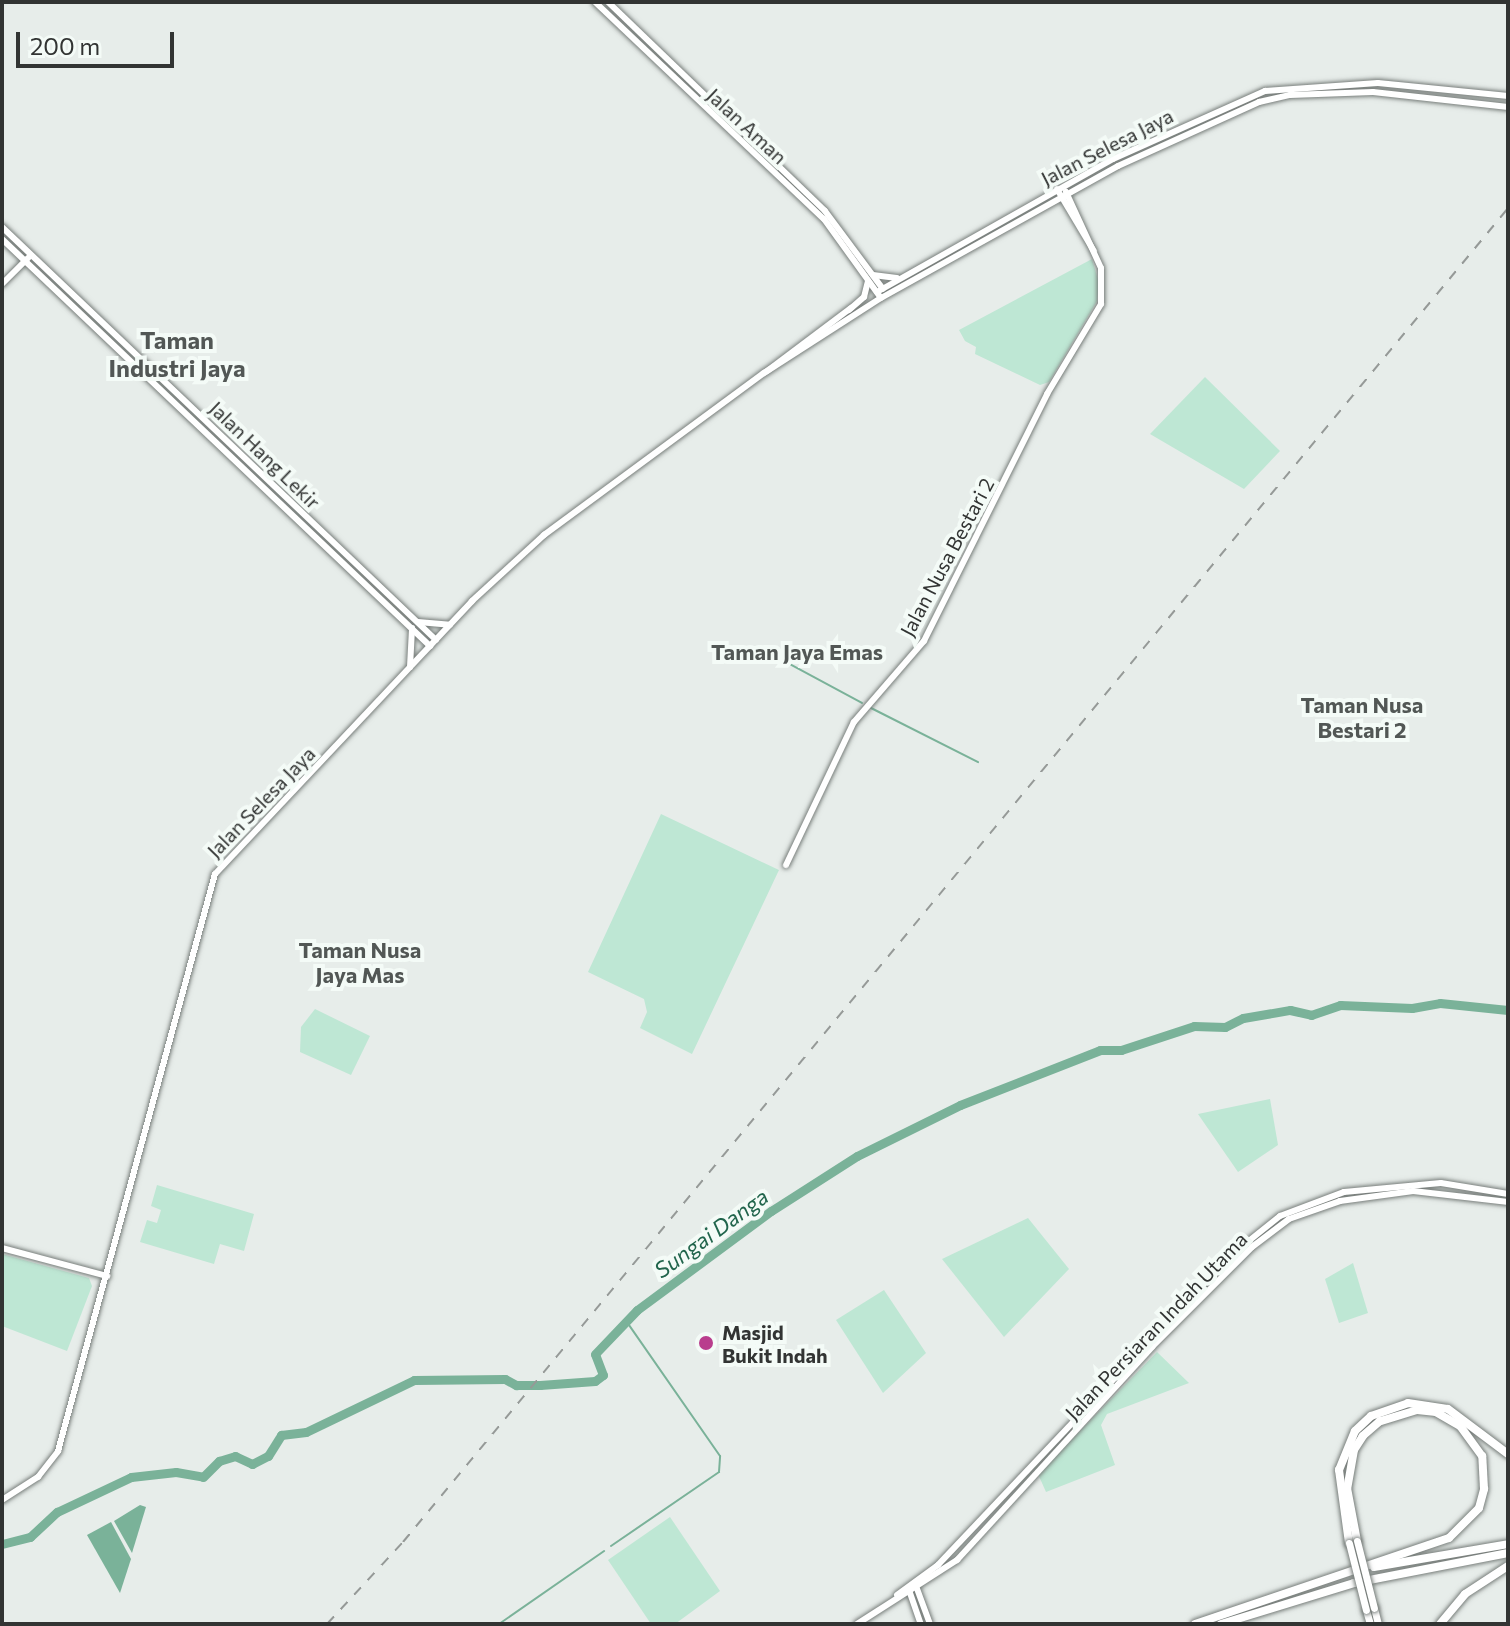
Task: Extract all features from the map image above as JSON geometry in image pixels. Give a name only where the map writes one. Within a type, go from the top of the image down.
[{"type":"highway","points":[[1378,1624],[1370,1609],[1353,1542],[1339,1470],[1355,1431],[1371,1416],[1408,1403],[1448,1409],[1508,1454]]},
{"type":"highway","points":[[1195,1624],[1449,1538],[1479,1508],[1486,1468],[1477,1444],[1460,1426],[1436,1412],[1417,1410],[1380,1421],[1363,1436],[1354,1450],[1347,1488],[1353,1542]]},
{"type":"highway","points":[[1341,1573],[1508,1544]]},
{"type":"highway","points":[[1221,1624],[1354,1583],[1508,1553]]},
{"type":"highway","points":[[1440,1624],[1465,1594],[1508,1566]]},
{"type":"highway","points":[[1370,1609],[1370,1624]]},
{"type":"main road","name":"Jalan Aman","points":[[595,2],[824,219],[871,277]]},
{"type":"main road","name":"Jalan Aman","points":[[608,2],[825,211],[871,277]]},
{"type":"main road","name":"Jalan Selesa Jaya","points":[[764,373],[922,267],[1060,188],[1224,106],[1275,89],[1378,83],[1508,96]]},
{"type":"main road","name":"Jalan Selesa Jaya","points":[[2,1500],[38,1477],[58,1451],[215,874],[450,625],[544,535],[849,310],[1227,113],[1290,95],[1373,92],[1508,107]]},
{"type":"main road","name":"Jalan Nusa Bestari 2","points":[[786,865],[854,722],[924,641],[1047,394],[1096,316],[1104,285],[1094,251],[1060,188]]},
{"type":"main road","name":"Jalan Hang Lekir","points":[[2,227],[433,643]]},
{"type":"main road","name":"Jalan Hang Lekir","points":[[2,239],[415,625]]},
{"type":"main road","points":[[2,284],[31,254]]},
{"type":"main road","points":[[871,277],[894,279],[922,267]]},
{"type":"main road","points":[[871,277],[882,293]]},
{"type":"main road","points":[[849,310],[866,293],[871,277]]},
{"type":"main road","points":[[410,667],[415,625],[450,625]]},
{"type":"main road","name":"Jalan Persiaran Indah Utama","points":[[916,1585],[956,1547],[1230,1256],[1280,1216],[1344,1192],[1441,1183],[1504,1193]]},
{"type":"main road","points":[[1481,1190],[1488,1198],[1504,1193]]},
{"type":"main road","name":"Jalan Persiaran Indah Utama","points":[[916,1585],[957,1560],[1152,1347],[1252,1247],[1289,1219],[1340,1201],[1413,1191],[1508,1202]]},
{"type":"main road","points":[[2,1248],[107,1276]]},
{"type":"main road","points":[[857,1624],[916,1585],[930,1624]]},
{"type":"main road","points":[[908,1589],[921,1624]]},
{"type":"shaded area","points":[[1092,259],[1099,283],[1097,301],[1049,382],[1040,385],[975,354],[976,347],[965,341],[959,330]]},
{"type":"shaded area","points":[[1205,377],[1280,451],[1244,489],[1150,434]]},
{"type":"shaded area","points":[[661,814],[779,870],[692,1054],[640,1028],[647,1012],[644,999],[588,972]]},
{"type":"shaded area","points":[[315,1009],[370,1036],[351,1075],[300,1052],[301,1027]]},
{"type":"shaded area","points":[[1270,1099],[1278,1145],[1238,1172],[1198,1114]]},
{"type":"shaded area","points":[[157,1185],[254,1214],[244,1251],[220,1244],[214,1264],[140,1242],[147,1220],[157,1223],[161,1210],[151,1206]]},
{"type":"shaded area","points":[[1028,1218],[1069,1269],[1004,1337],[942,1259]]},
{"type":"shaded area","points":[[2,1254],[89,1278],[92,1286],[67,1351],[2,1326]]},
{"type":"shaded area","points":[[1353,1263],[1368,1313],[1339,1323],[1325,1279]]},
{"type":"shaded area","points":[[884,1290],[926,1353],[883,1393],[836,1320]]},
{"type":"shaded area","points":[[1157,1352],[1189,1383],[1107,1414],[1101,1425],[1115,1465],[1046,1492],[1038,1474]]},
{"type":"shaded area","points":[[140,1505],[146,1507],[132,1553],[114,1521]]},
{"type":"shaded area","points":[[670,1517],[720,1591],[675,1624],[651,1624],[608,1560]]},
{"type":"shaded area","points":[[111,1522],[131,1559],[120,1593],[87,1535]]},
{"type":"waterway","points":[[758,647],[862,703]]},
{"type":"waterway","points":[[871,708],[978,762]]},
{"type":"waterway","name":"Sungai Danga","points":[[2,1544],[30,1537],[57,1512],[131,1477],[176,1472],[203,1477],[219,1461],[235,1456],[252,1464],[268,1456],[281,1435],[306,1432],[414,1380],[505,1379],[516,1385],[595,1381],[603,1375],[595,1354],[637,1310],[771,1211],[857,1156],[960,1105],[1100,1050],[1121,1050],[1194,1026],[1225,1027],[1243,1018],[1290,1010],[1311,1015],[1340,1005],[1412,1008],[1440,1003],[1508,1010]]},
{"type":"waterway","points":[[611,1546],[719,1472],[720,1456],[627,1322]]},
{"type":"waterway","points":[[499,1624],[604,1551]]},
{"type":"railway","points":[[327,1624],[403,1542],[1508,208]]},
{"type":"place","name":"Masjid Bukit Indah","points":[[706,1343]]},
{"type":"district","name":"Taman Industri Jaya","points":[[177,354]]},
{"type":"district","name":"Taman Jaya Emas","points":[[797,652]]},
{"type":"district","name":"Taman Nusa Bestari 2","points":[[1362,716]]},
{"type":"district","name":"Taman Nusa Jaya Mas","points":[[360,962]]}]
